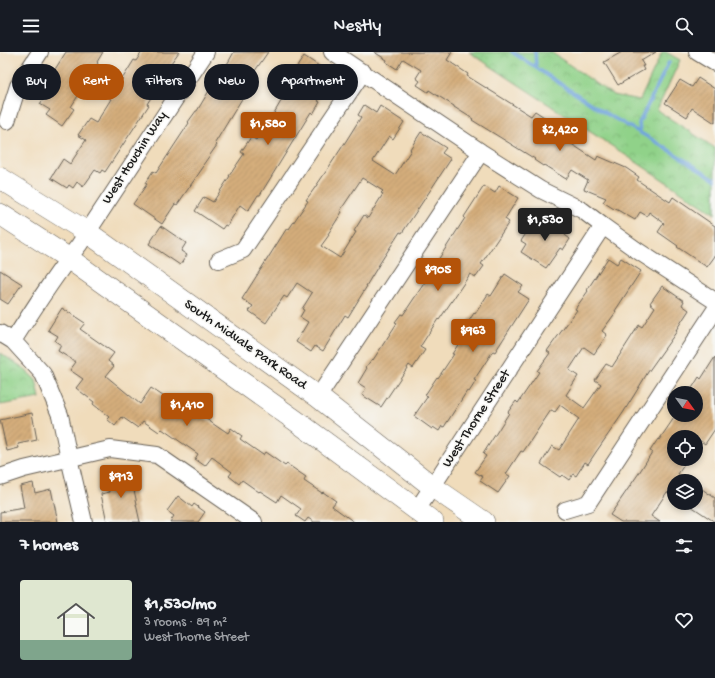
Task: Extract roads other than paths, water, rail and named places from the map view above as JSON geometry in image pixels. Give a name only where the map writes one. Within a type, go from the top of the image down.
[{"type":"main road","name":"South Midvale Park Road","points":[[0,178],[78,245],[305,428],[425,516]]},
{"type":"main road","name":"South Midvale Park Road","points":[[0,214],[78,245],[318,398],[433,487],[484,522]]},
{"type":"street","points":[[6,121],[18,86],[40,52]]},
{"type":"street","name":"West Houchin Way","points":[[6,337],[37,303],[78,245],[206,52]]},
{"type":"street","points":[[332,52],[481,152],[541,190],[582,210],[638,251],[715,301]]},
{"type":"street","points":[[697,52],[715,63]]},
{"type":"street","points":[[218,260],[243,250],[363,72]]},
{"type":"street","points":[[318,398],[481,152]]},
{"type":"street","name":"West Thorne Street","points":[[425,516],[433,487],[603,226]]},
{"type":"street","points":[[565,510],[588,503],[715,310]]},
{"type":"street","points":[[6,337],[43,374],[60,415],[84,522]]},
{"type":"street","points":[[0,477],[69,458],[110,449],[157,455],[254,522]]},
{"type":"waterway","points":[[512,52],[605,113],[653,140],[715,179]]},
{"type":"waterway","points":[[535,52],[536,67]]},
{"type":"waterway","points":[[640,133],[639,123],[669,62]]}]
